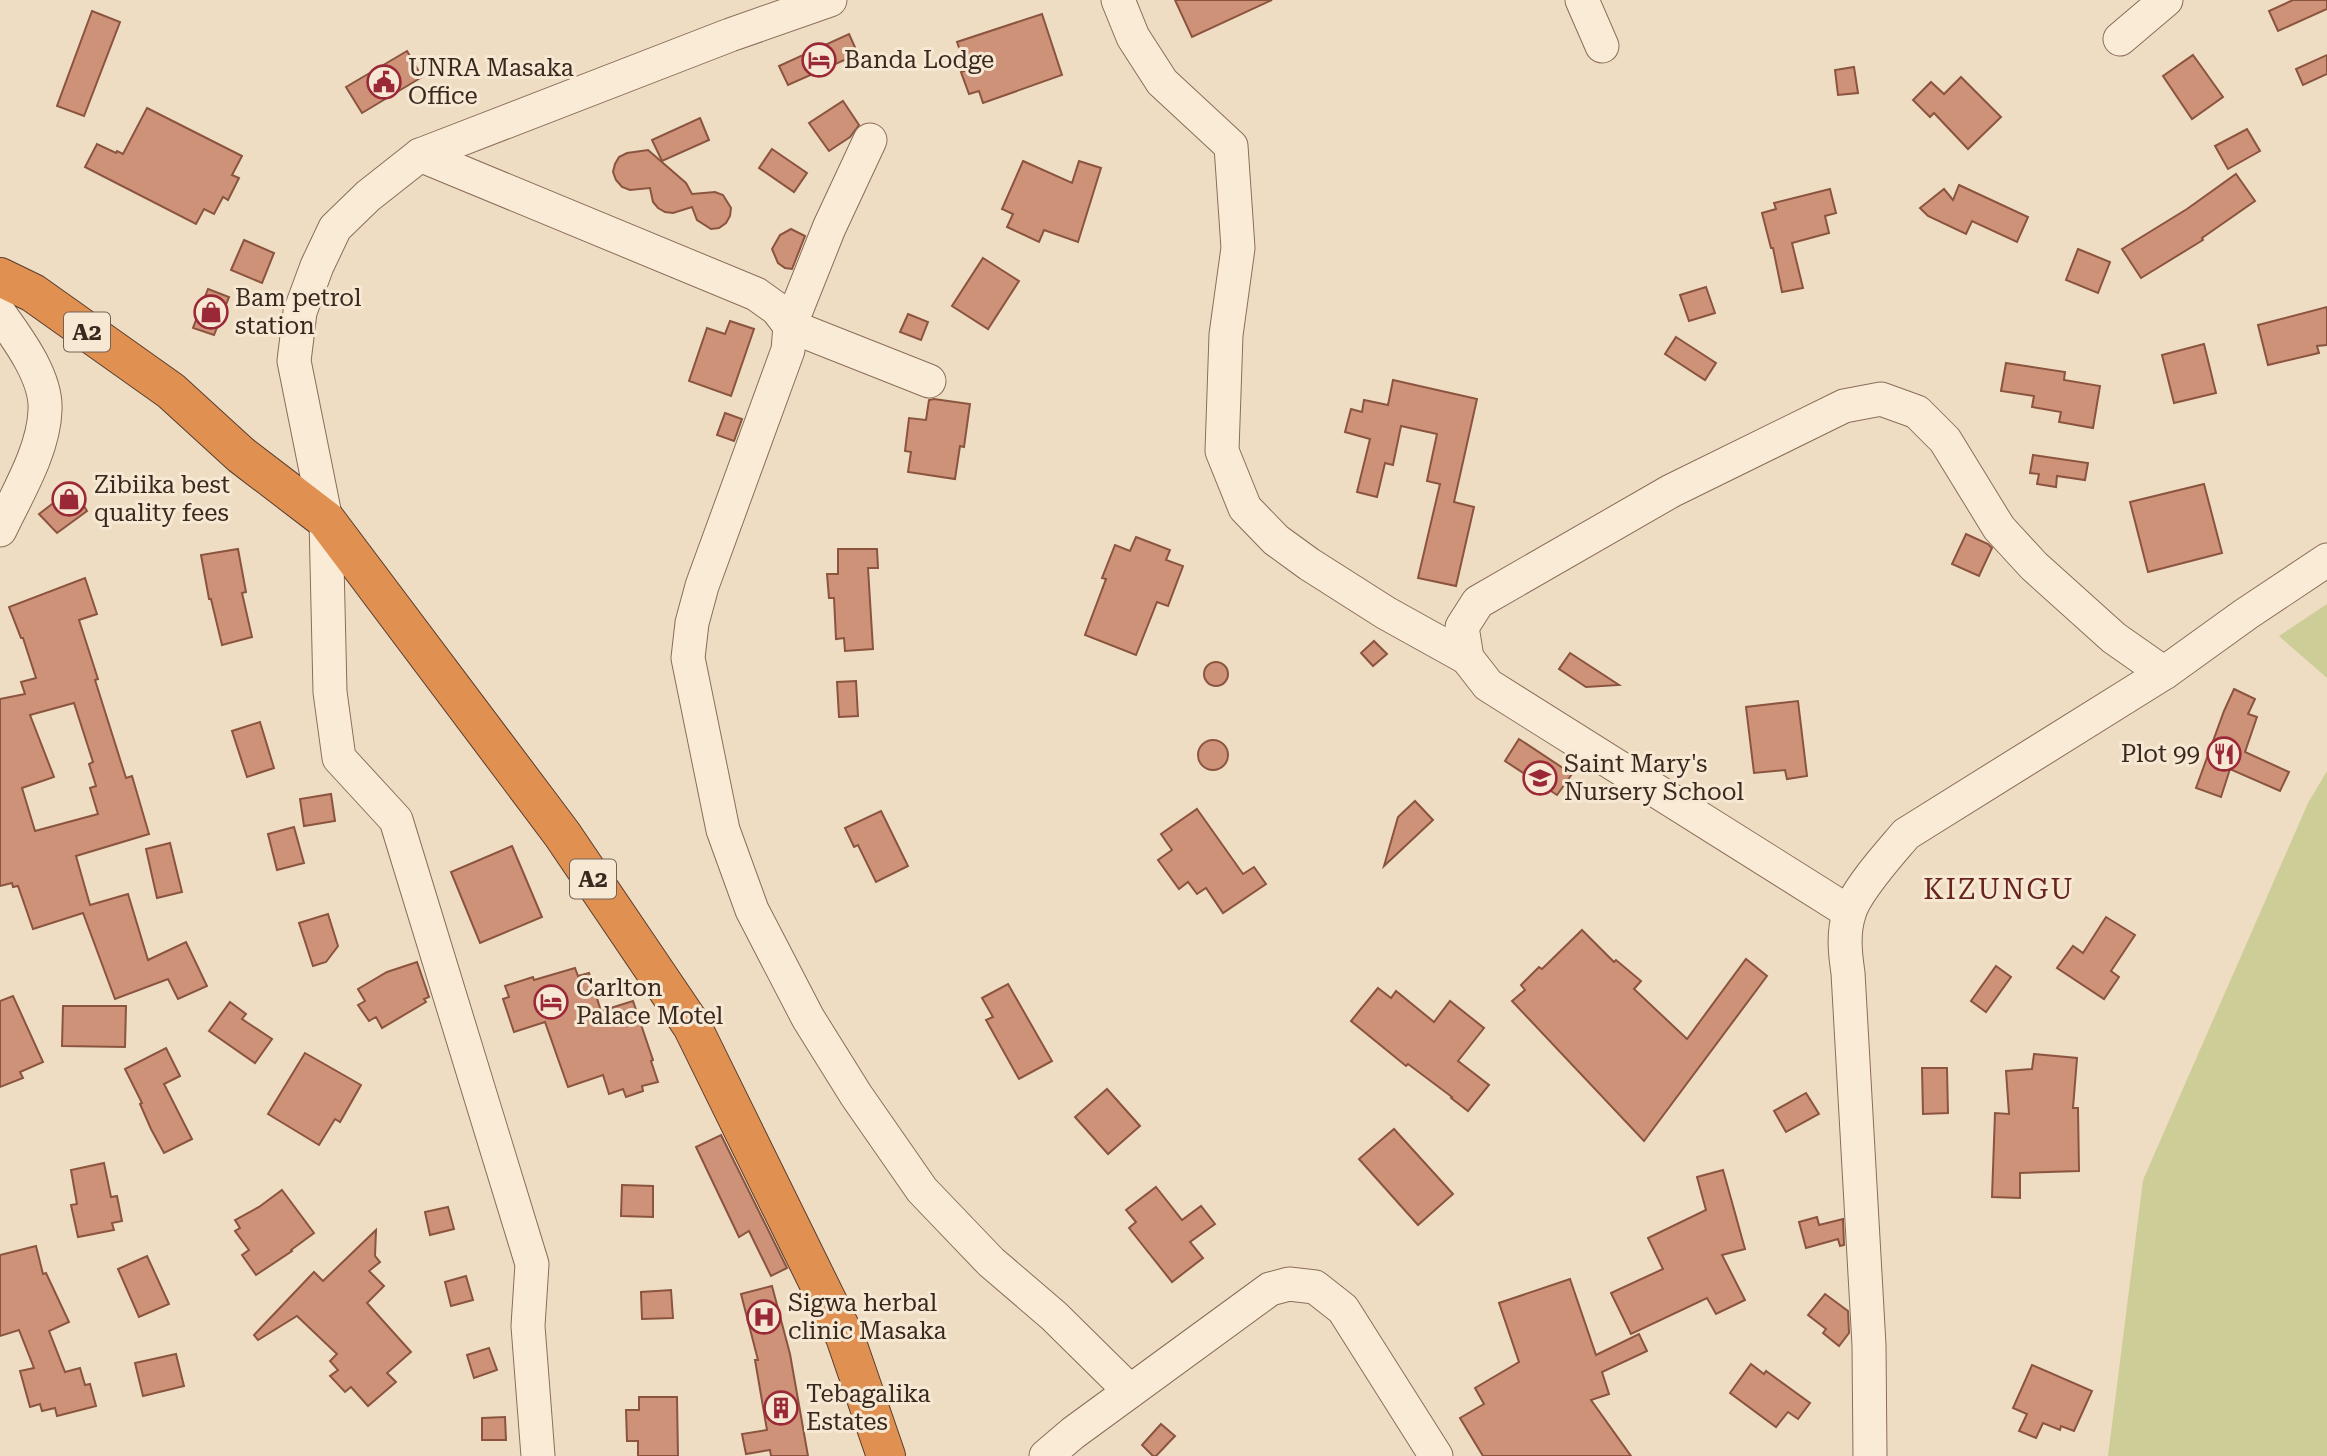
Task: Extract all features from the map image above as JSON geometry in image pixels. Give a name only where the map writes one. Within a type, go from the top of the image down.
[{"type":"highway","name":"A2","points":[[11,292],[171,391],[241,456],[326,520],[562,834],[692,1026],[845,1337],[886,1456]]},
{"type":"street","points":[[538,1456],[528,1326],[533,1264],[396,820],[339,758],[330,692],[326,520],[294,361],[300,312],[335,228],[368,196],[420,155],[730,35],[830,0]]},
{"type":"street","points":[[1118,0],[1133,37],[1162,82],[1231,146],[1238,248],[1226,335],[1222,451],[1245,508],[1276,540],[1308,564],[1386,613],[1466,658],[1488,685],[1849,912]]},
{"type":"street","points":[[1582,0],[1602,46]]},
{"type":"street","points":[[2120,39],[2166,0]]},
{"type":"street","points":[[870,140],[828,228],[790,326],[788,350],[702,586],[692,623],[688,658],[723,830],[752,910],[808,1018],[856,1095],[922,1189],[991,1262],[1054,1316],[1130,1391]]},
{"type":"street","points":[[420,155],[755,294],[777,309],[790,326],[929,382]]},
{"type":"street","points":[[0,314],[22,344],[37,374],[46,408],[41,441],[0,530]]},
{"type":"street","points":[[1466,658],[1462,627],[1479,602],[1671,491],[1844,406],[1881,399],[1917,412],[1945,440],[1999,528],[2034,566],[2114,638],[2164,673]]},
{"type":"street","points":[[1870,1456],[1869,1345],[1848,973],[1844,946],[1849,912],[1874,872],[1906,834],[2164,673],[2327,560]]},
{"type":"street","points":[[1046,1456],[1073,1433],[1270,1289],[1289,1284],[1315,1287],[1343,1310],[1436,1456]]},
{"type":"green space","points":[[2327,604],[2327,678],[2279,636]]},
{"type":"green space","points":[[2327,771],[2327,1456],[2108,1456],[2143,1180],[2308,803]]},
{"type":"building","points":[[1175,0],[1272,0],[1192,37]]},
{"type":"building","points":[[2293,0],[2327,0],[2327,9],[2278,31],[2269,11]]},
{"type":"building","points":[[92,11],[120,22],[84,116],[57,106]]},
{"type":"building","points":[[1042,14],[1062,75],[983,103],[979,91],[969,94],[961,72],[967,70],[957,42]]},
{"type":"building","name":"Banda Lodge","points":[[849,34],[858,54],[788,85],[779,66]]},
{"type":"building","name":"UNRA Masaka Office","points":[[407,51],[422,77],[362,113],[346,87]]},
{"type":"building","points":[[2193,55],[2223,97],[2192,119],[2163,76]]},
{"type":"building","points":[[2327,55],[2327,74],[2303,85],[2296,69]]},
{"type":"building","points":[[1854,67],[1858,93],[1838,95],[1835,70]]},
{"type":"building","points":[[1961,77],[2001,117],[1968,149],[1934,113],[1930,117],[1913,100],[1931,82],[1944,94]]},
{"type":"building","points":[[843,101],[859,125],[850,137],[829,151],[809,123]]},
{"type":"building","points":[[147,108],[242,156],[232,175],[239,178],[228,200],[223,197],[214,214],[204,209],[196,224],[85,167],[97,144],[123,154]]},
{"type":"building","points":[[700,118],[709,140],[662,161],[652,140]]},
{"type":"building","points":[[2247,129],[2260,151],[2228,169],[2215,146]]},
{"type":"building","points":[[772,149],[807,173],[794,192],[759,168]]},
{"type":"building","points":[[648,150],[686,183],[692,194],[715,192],[723,195],[731,208],[726,223],[711,229],[697,220],[692,207],[673,213],[665,212],[653,202],[650,188],[630,190],[622,187],[613,172],[619,157]]},
{"type":"building","points":[[1023,161],[1072,183],[1079,161],[1101,168],[1078,242],[1044,230],[1039,242],[1007,227],[1013,214],[1002,209]]},
{"type":"building","points":[[2236,174],[2255,201],[2202,238],[2203,240],[2141,278],[2122,249],[2187,209]]},
{"type":"building","points":[[1959,185],[2028,217],[2017,242],[1972,221],[1966,234],[1928,216],[1920,208],[1944,189],[1953,200]]},
{"type":"building","points":[[1830,189],[1836,213],[1825,216],[1829,233],[1792,243],[1803,288],[1782,292],[1762,213],[1776,209],[1774,203]]},
{"type":"building","points":[[791,229],[805,236],[792,269],[778,263],[772,249],[780,235]]},
{"type":"building","points":[[244,240],[274,253],[262,283],[231,270]]},
{"type":"building","points":[[2078,249],[2110,262],[2098,293],[2066,280]]},
{"type":"building","points":[[983,258],[1019,281],[988,329],[952,306]]},
{"type":"building","points":[[1706,287],[1715,313],[1689,321],[1680,295]]},
{"type":"building","name":"Bam petrol station","points":[[208,289],[229,297],[214,335],[193,328]]},
{"type":"building","points":[[2327,307],[2327,345],[2317,346],[2319,353],[2268,365],[2258,325]]},
{"type":"building","points":[[908,314],[928,322],[921,340],[900,332]]},
{"type":"building","points":[[730,321],[754,329],[731,396],[689,381],[707,328],[725,334]]},
{"type":"building","points":[[1676,337],[1716,363],[1705,380],[1665,354]]},
{"type":"building","points":[[2204,344],[2216,393],[2174,403],[2162,355]]},
{"type":"building","points":[[2006,363],[2065,372],[2064,380],[2100,386],[2093,428],[2059,422],[2061,412],[2032,407],[2034,396],[2001,391]]},
{"type":"building","points":[[1393,380],[1477,399],[1454,502],[1474,507],[1456,586],[1418,578],[1440,484],[1427,481],[1437,434],[1401,426],[1393,465],[1385,463],[1377,497],[1357,492],[1370,439],[1345,432],[1351,409],[1362,412],[1364,400],[1388,405]]},
{"type":"building","points":[[929,400],[970,404],[964,447],[960,446],[955,479],[908,472],[911,452],[905,451],[909,418],[926,420]]},
{"type":"building","points":[[725,413],[742,419],[734,441],[717,435]]},
{"type":"building","points":[[2033,455],[2088,463],[2085,480],[2057,476],[2056,487],[2037,484],[2039,474],[2030,473]]},
{"type":"building","points":[[2204,484],[2222,553],[2148,572],[2130,502]]},
{"type":"building","name":"Zibiika best quality fees","points":[[73,488],[87,511],[57,533],[39,514]]},
{"type":"building","points":[[1966,534],[1992,548],[1979,576],[1952,564]]},
{"type":"building","points":[[1136,537],[1170,550],[1166,560],[1183,566],[1168,606],[1157,602],[1136,655],[1085,635],[1106,579],[1102,578],[1115,545],[1130,551]]},
{"type":"building","points":[[238,549],[246,592],[242,593],[252,637],[222,645],[209,599],[201,555]]},
{"type":"building","points":[[838,549],[877,549],[878,568],[868,568],[873,649],[845,651],[844,638],[836,639],[834,598],[829,598],[827,574],[838,574]]},
{"type":"building","points":[[85,578],[97,614],[79,620],[126,778],[132,776],[149,834],[76,856],[90,905],[128,894],[148,960],[186,942],[207,986],[178,999],[168,979],[115,999],[83,913],[33,929],[18,886],[13,887],[12,883],[0,886],[0,699],[25,694],[21,682],[36,678],[9,607]],"holes":[[[74,703],[93,762],[89,764],[96,786],[90,788],[98,814],[35,831],[22,788],[54,777],[30,715]]]},
{"type":"building","points":[[1374,641],[1387,654],[1373,666],[1361,653]]},
{"type":"building","points":[[1570,653],[1619,685],[1586,687],[1559,669]]},
{"type":"building","points":[[1216,662],[1224,666],[1228,674],[1224,682],[1216,686],[1208,682],[1204,674],[1208,666]]},
{"type":"building","points":[[856,681],[858,716],[839,717],[837,682]]},
{"type":"building","points":[[2234,689],[2255,699],[2248,714],[2257,717],[2245,752],[2289,772],[2280,791],[2230,769],[2221,797],[2196,788]]},
{"type":"building","points":[[1798,701],[1807,776],[1787,779],[1785,770],[1754,773],[1746,707]]},
{"type":"building","points":[[260,722],[274,768],[247,777],[232,731]]},
{"type":"building","points":[[1519,739],[1572,774],[1557,795],[1505,761]]},
{"type":"building","points":[[1213,740],[1224,744],[1228,755],[1224,766],[1213,770],[1202,766],[1198,755],[1202,744]]},
{"type":"building","points":[[331,794],[335,821],[304,826],[300,799]]},
{"type":"building","points":[[1415,801],[1433,820],[1384,866],[1398,817]]},
{"type":"building","points":[[1197,809],[1243,874],[1254,867],[1266,884],[1223,913],[1206,888],[1197,894],[1188,882],[1179,889],[1158,860],[1172,850],[1161,834]]},
{"type":"building","points":[[881,811],[908,866],[876,882],[858,845],[854,847],[845,828]]},
{"type":"building","points":[[294,827],[304,863],[277,870],[268,834]]},
{"type":"building","points":[[170,843],[182,892],[157,898],[146,849]]},
{"type":"building","points":[[512,846],[542,917],[480,943],[451,872]]},
{"type":"building","points":[[328,914],[338,946],[326,962],[313,966],[299,923]]},
{"type":"building","points":[[2106,917],[2135,935],[2111,971],[2119,977],[2104,999],[2057,968],[2073,946],[2083,953]]},
{"type":"building","points":[[1582,930],[1614,962],[1616,960],[1641,981],[1634,989],[1687,1039],[1746,959],[1767,976],[1644,1141],[1512,1001],[1525,990],[1521,985],[1539,967],[1542,969]]},
{"type":"building","points":[[417,962],[429,997],[424,999],[426,1002],[382,1028],[376,1017],[369,1021],[358,1005],[365,1001],[358,989],[387,972]]},
{"type":"building","points":[[1996,966],[2011,977],[1986,1012],[1971,1001]]},
{"type":"building","points":[[575,968],[578,976],[589,973],[601,1011],[633,1001],[658,1082],[642,1086],[643,1091],[626,1097],[623,1089],[609,1094],[603,1075],[568,1087],[545,1022],[514,1032],[503,999],[509,997],[505,986]]},
{"type":"building","points":[[1008,984],[1052,1061],[1019,1079],[986,1020],[993,1017],[982,998]]},
{"type":"building","points":[[1378,988],[1391,998],[1396,991],[1434,1022],[1450,1001],[1484,1028],[1458,1061],[1489,1085],[1468,1111],[1408,1064],[1406,1066],[1351,1021]]},
{"type":"building","points":[[13,996],[43,1062],[20,1072],[23,1078],[0,1087],[0,1001]]},
{"type":"building","points":[[230,1002],[246,1014],[242,1019],[272,1039],[255,1063],[209,1031]]},
{"type":"building","points":[[63,1006],[126,1006],[125,1047],[62,1046]]},
{"type":"building","points":[[166,1048],[180,1076],[164,1084],[192,1139],[164,1153],[125,1069]]},
{"type":"building","points":[[305,1053],[361,1085],[340,1122],[335,1119],[319,1145],[268,1114]]},
{"type":"building","points":[[2034,1054],[2077,1058],[2073,1108],[2078,1108],[2079,1171],[2020,1173],[2020,1198],[1992,1197],[1995,1113],[2009,1114],[2006,1071],[2032,1069]]},
{"type":"building","points":[[1922,1068],[1947,1068],[1948,1113],[1923,1114]]},
{"type":"building","points":[[1107,1089],[1140,1126],[1108,1154],[1075,1117]]},
{"type":"building","points":[[1806,1093],[1819,1114],[1786,1132],[1774,1111]]},
{"type":"building","points":[[1394,1129],[1453,1194],[1418,1225],[1359,1159]]},
{"type":"building","points":[[721,1135],[787,1268],[771,1276],[749,1231],[739,1237],[696,1147]]},
{"type":"building","points":[[104,1163],[111,1197],[117,1196],[122,1221],[112,1223],[114,1230],[78,1237],[71,1205],[77,1204],[71,1170]]},
{"type":"building","points":[[1723,1170],[1745,1249],[1722,1255],[1745,1300],[1716,1314],[1707,1298],[1631,1334],[1611,1293],[1663,1269],[1648,1238],[1706,1210],[1697,1177]]},
{"type":"building","points":[[622,1185],[653,1186],[653,1217],[621,1216]]},
{"type":"building","points":[[1156,1187],[1182,1220],[1201,1206],[1215,1224],[1190,1242],[1203,1258],[1172,1282],[1129,1228],[1136,1222],[1126,1210]]},
{"type":"building","points":[[282,1190],[314,1233],[256,1275],[242,1255],[249,1250],[235,1231],[240,1228],[235,1220]]},
{"type":"building","points":[[448,1207],[454,1229],[430,1235],[425,1212]]},
{"type":"building","points":[[1817,1217],[1819,1225],[1843,1219],[1844,1245],[1840,1246],[1838,1239],[1806,1248],[1799,1222]]},
{"type":"building","points":[[376,1230],[375,1256],[380,1262],[369,1271],[384,1286],[367,1303],[411,1352],[387,1373],[396,1382],[368,1406],[351,1387],[345,1392],[330,1376],[338,1370],[330,1361],[337,1354],[297,1316],[258,1340],[254,1335],[314,1272],[323,1281]]},
{"type":"building","points":[[36,1246],[43,1274],[46,1273],[69,1322],[49,1331],[65,1372],[80,1368],[85,1385],[90,1384],[96,1406],[57,1416],[55,1408],[42,1411],[40,1404],[30,1407],[20,1371],[34,1368],[19,1330],[0,1336],[0,1255]]},
{"type":"building","points":[[147,1256],[169,1304],[139,1317],[118,1269]]},
{"type":"building","points":[[466,1276],[473,1300],[451,1306],[445,1282]]},
{"type":"building","points":[[1570,1279],[1596,1355],[1639,1334],[1647,1351],[1602,1372],[1609,1394],[1591,1400],[1631,1456],[1483,1456],[1460,1418],[1484,1404],[1475,1388],[1519,1362],[1499,1303]]},
{"type":"building","points":[[772,1286],[790,1354],[808,1456],[771,1456],[770,1450],[746,1454],[742,1434],[767,1430],[755,1360],[758,1360],[741,1294]]},
{"type":"building","points":[[671,1290],[673,1318],[642,1319],[641,1292]]},
{"type":"building","points":[[1825,1294],[1848,1311],[1849,1333],[1839,1346],[1823,1333],[1826,1329],[1808,1315]]},
{"type":"building","points":[[489,1348],[497,1370],[474,1378],[467,1355]]},
{"type":"building","points":[[176,1354],[184,1386],[143,1396],[135,1363]]},
{"type":"building","points":[[1751,1364],[1764,1374],[1766,1371],[1810,1403],[1798,1419],[1788,1412],[1776,1427],[1730,1393]]},
{"type":"building","points":[[2032,1365],[2092,1391],[2074,1431],[2061,1426],[2060,1430],[2043,1423],[2036,1438],[2019,1431],[2027,1414],[2013,1408]]},
{"type":"building","points":[[639,1397],[677,1397],[678,1456],[638,1456],[638,1441],[627,1441],[626,1410],[639,1410]]},
{"type":"building","points":[[505,1417],[506,1440],[482,1440],[482,1418]]},
{"type":"building","points":[[1161,1424],[1175,1436],[1153,1456],[1142,1445]]},
{"type":"place","name":"Banda Lodge","points":[[819,60]]},
{"type":"place","name":"UNRA Masaka Office","points":[[384,82]]},
{"type":"place","name":"Bam petrol station","points":[[211,312]]},
{"type":"place","name":"Zibiika best quality fees","points":[[69,499]]},
{"type":"place","name":"Plot 99","points":[[2224,754]]},
{"type":"place","name":"Saint Mary's Nursery School","points":[[1540,778]]},
{"type":"place","name":"Carlton Palace Motel","points":[[551,1002]]},
{"type":"place","name":"Sigwa herbal clinic Masaka","points":[[764,1317]]},
{"type":"place","name":"Tebagalika Estates","points":[[781,1408]]},
{"type":"district","name":"KIZUNGU","points":[[1999,889]]}]
